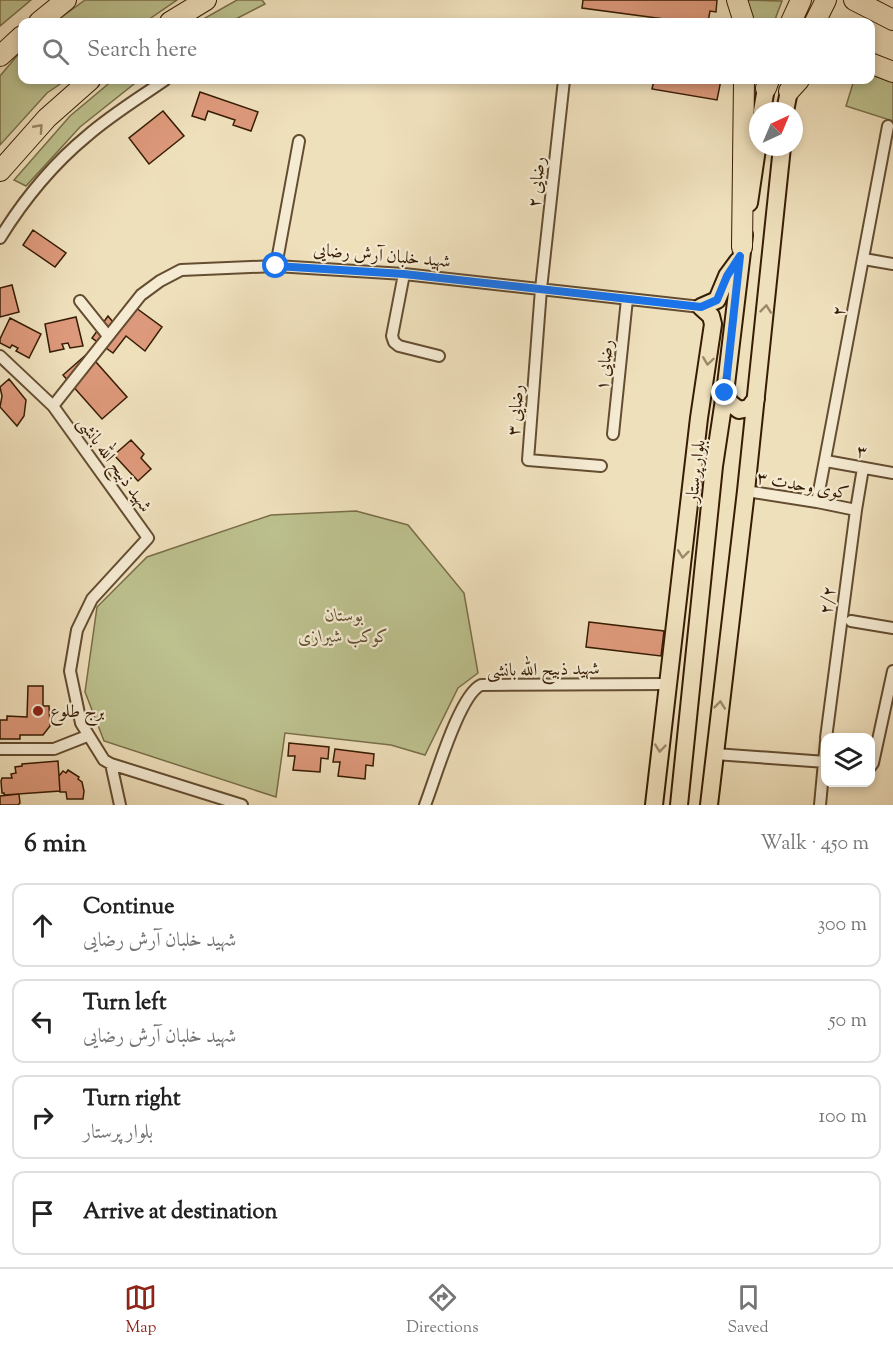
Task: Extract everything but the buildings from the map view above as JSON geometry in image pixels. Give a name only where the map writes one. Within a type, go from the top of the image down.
[{"type":"highway","points":[[44,18],[66,0]]},
{"type":"highway","points":[[177,18],[206,0]]},
{"type":"highway","points":[[737,0],[743,18]]},
{"type":"highway","points":[[793,18],[801,0]]},
{"type":"highway","points":[[817,18],[826,0]]},
{"type":"highway","points":[[854,0],[887,17]]},
{"type":"highway","points":[[0,56],[18,40]]},
{"type":"highway","points":[[875,65],[893,72]]},
{"type":"highway","points":[[0,171],[47,118],[85,84]]},
{"type":"highway","points":[[741,252],[744,84]]},
{"type":"main road","points":[[764,102],[767,84]]},
{"type":"main road","points":[[788,102],[793,84]]},
{"type":"main road","name":"بلوار پرستار","points":[[679,805],[720,428],[741,252],[756,156]]},
{"type":"main road","points":[[709,805],[746,491],[781,156]]},
{"type":"main road","points":[[654,805],[699,418],[713,324],[711,316],[701,307],[717,300],[741,252]]},
{"type":"main road","points":[[725,393],[730,403],[739,410],[748,408],[756,399]]},
{"type":"main road","points":[[720,428],[735,419],[752,430]]},
{"type":"main road","points":[[670,657],[697,636],[678,612]]},
{"type":"street","points":[[0,238],[11,219],[51,171],[86,137],[159,84]]},
{"type":"street","name":"رضایی ۲","points":[[541,289],[564,84]]},
{"type":"street","name":"۲","points":[[817,502],[888,126]]},
{"type":"street","points":[[276,266],[299,141]]},
{"type":"street","points":[[864,259],[893,264]]},
{"type":"street","name":"شهید خلبان آرش رضایی","points":[[53,406],[141,295],[160,281],[181,270],[276,266],[404,274],[701,307]]},
{"type":"street","points":[[404,274],[392,336],[394,342],[399,346],[439,356]]},
{"type":"street","name":"رضایی ۳","points":[[541,289],[528,460],[601,466]]},
{"type":"street","name":"رضایی ۱","points":[[613,434],[627,299]]},
{"type":"street","points":[[80,301],[108,336]]},
{"type":"street","name":"شهید ذبیح الله بانشی","points":[[0,356],[53,406],[148,538],[92,598],[77,630],[70,671],[81,723],[104,760],[111,764]]},
{"type":"street","name":"۳","points":[[826,461],[893,473]]},
{"type":"street","name":"۲/۲","points":[[827,733],[863,468]]},
{"type":"street","name":"کوی وحدت ۳","points":[[746,491],[856,510]]},
{"type":"street","points":[[850,621],[893,628]]},
{"type":"street","points":[[875,750],[893,671]]},
{"type":"street","name":"شهید ذبیح الله بانشی","points":[[425,805],[459,715],[476,687],[481,685],[667,684]]},
{"type":"street","points":[[0,749],[54,749],[87,736]]},
{"type":"street","points":[[715,754],[821,762]]},
{"type":"street","points":[[120,805],[111,764],[242,805]]},
{"type":"street","name":"۲/۲","points":[[820,805],[822,787]]},
{"type":"green space","points":[[0,0],[31,0],[0,26]]},
{"type":"green space","points":[[85,0],[177,0],[151,18],[60,18]]},
{"type":"green space","points":[[237,0],[262,0],[265,4],[238,18],[205,18]]},
{"type":"green space","points":[[746,0],[782,1],[776,18],[751,18]]},
{"type":"green space","points":[[18,55],[18,84],[60,84],[47,93],[0,145],[0,76]]},
{"type":"green space","points":[[875,76],[893,82],[893,121],[846,106],[853,84],[875,84]]},
{"type":"green space","points":[[108,84],[134,84],[80,127],[26,186],[14,180],[70,116]]},
{"type":"green space","name":"بوستان کوکب شیرازی","points":[[356,511],[408,525],[464,593],[478,673],[458,688],[425,755],[391,745],[285,733],[276,797],[104,741],[85,692],[97,607],[147,557],[271,515]]},
{"type":"place","name":"برج طلوع","points":[[38,711]]},
{"type":"route","points":[[276,266],[404,274],[701,307],[717,300],[727,276],[740,256],[725,393]]}]
